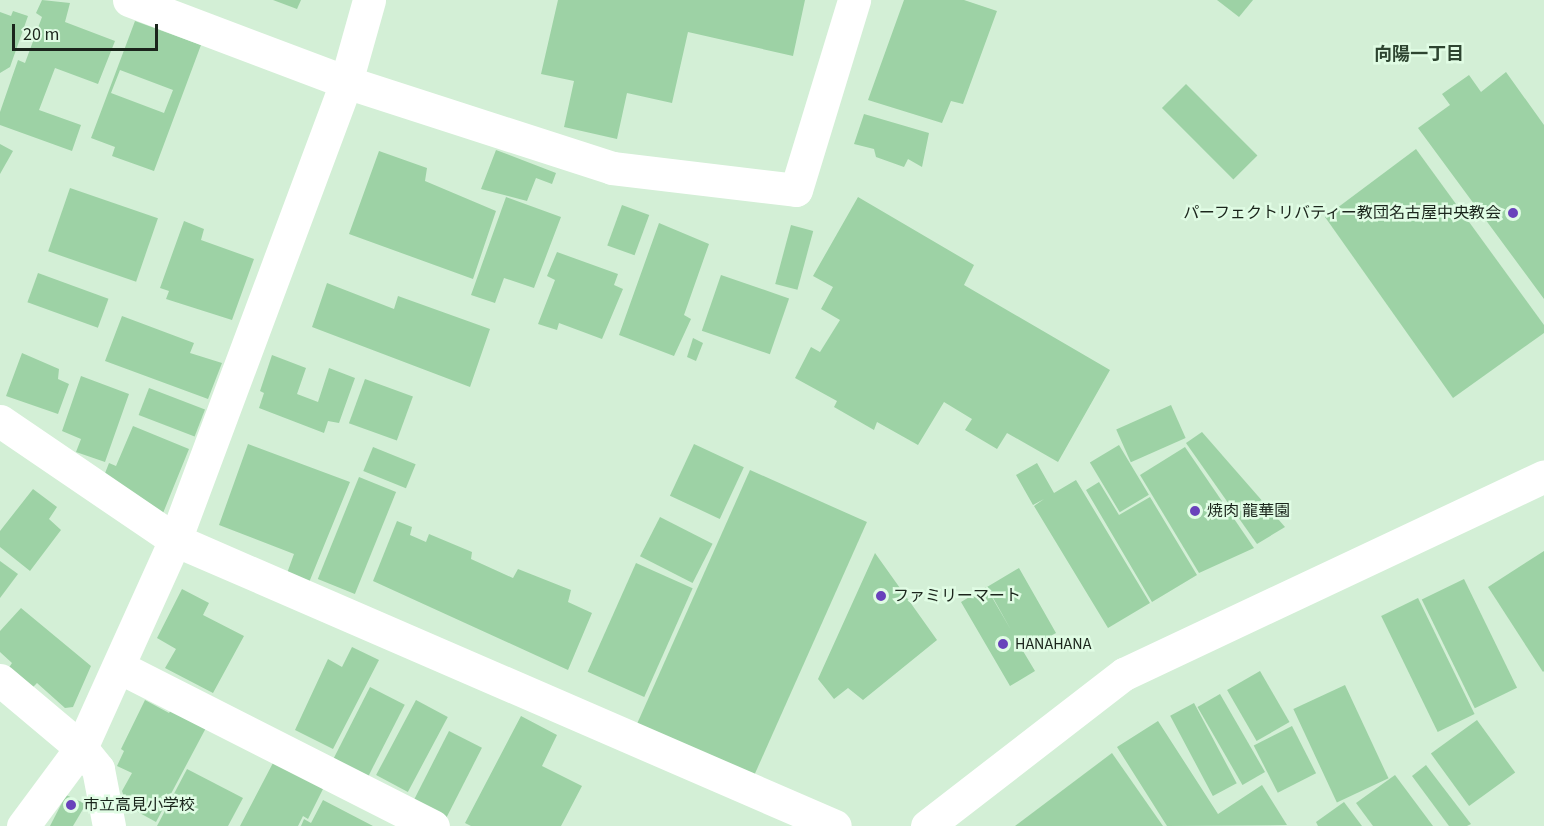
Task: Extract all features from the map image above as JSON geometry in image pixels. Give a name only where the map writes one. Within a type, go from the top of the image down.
[{"type":"street","points":[[129,0],[346,82],[612,168],[796,190],[854,0]]},
{"type":"street","points":[[23,826],[81,748],[175,540],[346,82],[369,0]]},
{"type":"street","points":[[0,421],[175,540],[835,826]]},
{"type":"street","points":[[927,826],[1124,674],[1544,476]]},
{"type":"street","points":[[119,667],[433,826]]},
{"type":"street","points":[[0,680],[81,748],[98,769],[109,826]]},
{"type":"building","points":[[42,0],[70,3],[65,22],[115,41],[98,84],[55,68],[39,110],[81,125],[72,151],[0,125],[0,112],[18,60],[25,63],[42,17],[36,13]]},
{"type":"building","points":[[273,0],[301,0],[297,9]]},
{"type":"building","points":[[558,0],[805,0],[793,56],[688,32],[672,103],[627,93],[617,139],[564,127],[574,81],[541,74]]},
{"type":"building","points":[[904,0],[964,0],[997,11],[963,104],[951,101],[942,123],[868,100]]},
{"type":"building","points":[[1217,0],[1253,0],[1239,17]]},
{"type":"building","points":[[13,11],[28,16],[10,67],[0,73],[0,12],[11,16]]},
{"type":"building","points":[[135,21],[201,45],[154,171],[112,156],[115,147],[91,138]],"holes":[[[120,70],[173,90],[164,113],[111,93]]]},
{"type":"building","name":"パーフェクトリバティー教団名古屋中央教会","points":[[1506,72],[1544,125],[1544,299],[1418,128],[1450,105],[1442,94],[1469,75],[1481,92]]},
{"type":"building","points":[[1186,84],[1257,155],[1233,179],[1162,108]]},
{"type":"building","points":[[864,114],[929,133],[922,167],[908,159],[904,167],[876,157],[874,149],[854,144]]},
{"type":"building","points":[[0,144],[13,151],[0,174]]},
{"type":"building","points":[[1416,149],[1544,325],[1544,333],[1453,398],[1325,217]]},
{"type":"building","points":[[496,150],[556,173],[552,184],[536,178],[527,201],[481,189]]},
{"type":"building","points":[[379,151],[427,168],[425,181],[496,211],[473,279],[349,234]]},
{"type":"building","points":[[70,188],[158,218],[136,282],[48,251]]},
{"type":"building","points":[[506,197],[561,217],[534,288],[504,278],[495,303],[471,295]]},
{"type":"building","points":[[858,197],[974,265],[964,285],[1110,370],[1058,462],[1007,433],[997,449],[965,430],[972,419],[944,402],[918,445],[877,422],[874,430],[834,407],[837,401],[795,378],[811,347],[820,352],[840,320],[821,309],[833,287],[813,276]]},
{"type":"building","points":[[622,205],[649,215],[635,255],[607,245]]},
{"type":"building","points":[[184,221],[204,229],[201,240],[254,259],[232,320],[166,299],[169,291],[160,288]]},
{"type":"building","points":[[659,223],[709,244],[684,315],[691,319],[674,356],[619,335]]},
{"type":"building","points":[[791,225],[813,231],[797,290],[775,284]]},
{"type":"building","points":[[557,252],[618,274],[614,285],[623,289],[602,339],[559,323],[557,330],[538,324],[555,280],[547,276]]},
{"type":"building","points":[[38,273],[108,299],[98,328],[27,302]]},
{"type":"building","points":[[721,275],[789,298],[770,354],[702,331]]},
{"type":"building","points":[[327,283],[394,309],[398,296],[490,329],[470,387],[312,327]]},
{"type":"building","points":[[122,316],[194,343],[190,353],[222,363],[208,399],[105,361]]},
{"type":"building","points":[[693,338],[703,343],[696,361],[687,357]]},
{"type":"building","points":[[22,353],[59,369],[58,379],[69,384],[58,414],[6,396]]},
{"type":"building","points":[[272,355],[306,368],[297,394],[318,402],[329,368],[355,378],[339,423],[328,421],[324,433],[259,408],[264,393],[260,391]]},
{"type":"building","points":[[81,376],[129,394],[105,462],[76,452],[81,439],[62,431]]},
{"type":"building","points":[[365,379],[413,396],[397,441],[349,423]]},
{"type":"building","points":[[149,388],[205,410],[195,437],[139,415]]},
{"type":"building","points":[[1171,405],[1186,438],[1131,462],[1116,429]]},
{"type":"building","points":[[133,426],[189,449],[159,523],[102,481],[109,463],[116,466]]},
{"type":"building","points":[[1202,432],[1285,527],[1257,544],[1186,443]]},
{"type":"building","points":[[248,444],[350,482],[308,585],[286,576],[294,554],[219,525]]},
{"type":"building","points":[[694,444],[744,467],[720,519],[670,496]]},
{"type":"building","points":[[1119,445],[1149,495],[1120,512],[1090,463]]},
{"type":"building","points":[[373,447],[416,464],[406,488],[363,471]]},
{"type":"building","name":"焼肉 龍華園","points":[[1185,447],[1254,548],[1199,573],[1140,475]]},
{"type":"building","points":[[1037,463],[1054,493],[1076,480],[1150,603],[1108,628],[1034,506],[1044,499],[1033,505],[1016,475]]},
{"type":"building","points":[[750,470],[867,522],[754,776],[637,724]]},
{"type":"building","points":[[359,477],[396,492],[355,594],[318,579]]},
{"type":"building","points":[[1099,482],[1119,515],[1150,497],[1197,575],[1152,602],[1086,490]]},
{"type":"building","points":[[33,489],[57,507],[49,519],[61,530],[30,571],[0,547],[0,531]]},
{"type":"building","points":[[660,517],[713,544],[693,583],[640,556]]},
{"type":"building","points":[[397,521],[412,527],[410,535],[426,542],[429,534],[472,552],[471,559],[513,578],[518,569],[571,590],[568,602],[592,613],[568,670],[373,581]]},
{"type":"building","points":[[1544,551],[1544,671],[1543,672],[1488,587]]},
{"type":"building","name":"ファミリーマート","points":[[875,553],[937,640],[863,700],[848,688],[834,699],[818,679]]},
{"type":"building","points":[[0,561],[18,574],[0,598]]},
{"type":"building","points":[[636,563],[693,588],[644,697],[588,672]]},
{"type":"building","points":[[1019,568],[1056,633],[1023,651],[1035,671],[1010,686],[961,602],[986,587],[1011,630],[987,587]]},
{"type":"building","points":[[1464,579],[1517,688],[1475,708],[1422,600]]},
{"type":"building","points":[[182,589],[209,603],[203,615],[244,636],[213,693],[165,668],[176,649],[157,638]]},
{"type":"building","points":[[1418,598],[1475,714],[1438,732],[1381,616]]},
{"type":"building","points":[[21,608],[91,666],[73,707],[65,708],[37,683],[32,688],[8,669],[12,663],[0,652],[0,631]]},
{"type":"building","points":[[352,647],[379,660],[333,749],[295,730],[328,659],[342,667]]},
{"type":"building","points":[[1260,671],[1290,722],[1257,741],[1227,690]]},
{"type":"building","points":[[1345,685],[1389,778],[1337,802],[1293,709]]},
{"type":"building","points":[[370,687],[405,705],[368,777],[333,759]]},
{"type":"building","points":[[1220,694],[1265,772],[1242,785],[1197,707]]},
{"type":"building","points":[[145,700],[169,713],[173,707],[207,726],[156,822],[127,806],[122,791],[132,773],[117,766],[124,751],[121,749]]},
{"type":"building","points":[[416,700],[448,717],[408,792],[376,775]]},
{"type":"building","points":[[1194,703],[1237,783],[1213,796],[1170,716]]},
{"type":"building","points":[[521,716],[557,735],[542,766],[582,786],[561,826],[471,826],[465,823]]},
{"type":"building","points":[[1477,720],[1515,773],[1469,806],[1431,754]]},
{"type":"building","points":[[1158,721],[1218,814],[1262,785],[1287,825],[1167,826],[1117,747]]},
{"type":"building","points":[[1292,726],[1316,773],[1278,793],[1254,746]]},
{"type":"building","points":[[449,731],[482,748],[446,818],[413,801]]},
{"type":"building","points":[[1112,753],[1163,826],[1015,826]]},
{"type":"building","points":[[274,761],[324,787],[308,819],[303,816],[298,826],[240,826]]},
{"type":"building","points":[[1426,765],[1471,824],[1449,826],[1412,776]]},
{"type":"building","points":[[187,769],[243,798],[228,826],[157,826]]},
{"type":"building","points":[[1395,775],[1433,826],[1373,826],[1356,803]]},
{"type":"building","points":[[66,795],[86,804],[73,826],[50,826]]},
{"type":"building","points":[[323,800],[373,826],[301,826],[304,819],[311,823]]},
{"type":"building","points":[[1344,802],[1362,826],[1318,826],[1316,822]]},
{"type":"place","name":"パーフェクトリバティー教団名古屋中央教会","points":[[1513,213]]},
{"type":"place","name":"焼肉 龍華園","points":[[1195,511]]},
{"type":"place","name":"ファミリーマート","points":[[881,596]]},
{"type":"place","name":"HANAHANA","points":[[1003,644]]},
{"type":"place","name":"市立高見小学校","points":[[71,805]]},
{"type":"district","name":"向陽一丁目","points":[[1419,55]]}]
